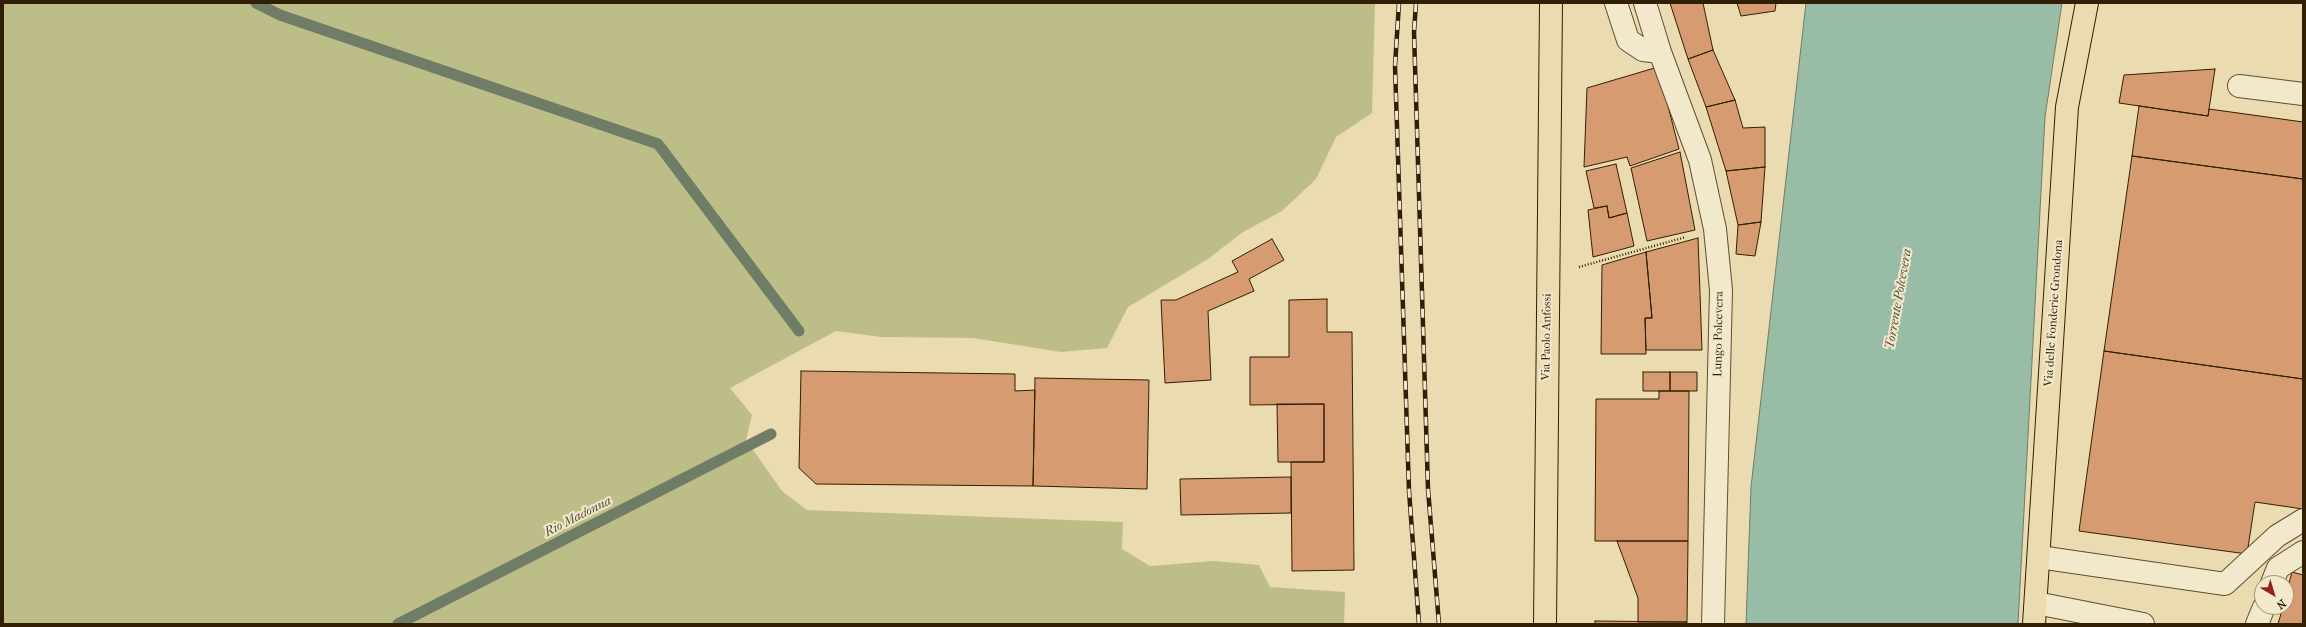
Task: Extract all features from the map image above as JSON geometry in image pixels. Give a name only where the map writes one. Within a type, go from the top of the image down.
[{"type":"main road","name":"Via Paolo Anfossi","points":[[1545,624],[1551,3]]},
{"type":"main road","name":"Via delle Fonderie Grondona","points":[[2034,624],[2067,107],[2087,3]]},
{"type":"street","points":[[1616,3],[1628,40],[1643,50],[1660,52]]},
{"type":"street","name":"Lungo Polcevera","points":[[1645,3],[1660,52],[1700,160],[1715,229],[1721,290],[1713,624]]},
{"type":"street","points":[[2239,86],[2303,94]]},
{"type":"street","points":[[2039,557],[2226,584],[2277,536],[2303,520]]},
{"type":"street","points":[[2275,575],[2278,568],[2303,552]]},
{"type":"street","points":[[2036,602],[2143,624]]},
{"type":"path","points":[[1548,276],[1715,229]]},
{"type":"green space","points":[[3,3],[1375,3],[1372,113],[1336,137],[1316,179],[1282,211],[1243,232],[1208,259],[1128,307],[1107,348],[1061,352],[973,338],[881,337],[836,331],[730,388],[752,415],[746,440],[782,491],[807,510],[1123,522],[1122,549],[1150,566],[1214,561],[1259,565],[1270,587],[1345,592],[1344,624],[3,624]]},
{"type":"water","name":"Torrente Polcevera","points":[[1806,3],[2062,3],[2045,117],[2018,624],[1746,624],[1751,487]]},
{"type":"building","points":[[1670,3],[1703,3],[1713,50],[1688,59]]},
{"type":"building","points":[[1737,3],[1776,3],[1775,11],[1741,16]]},
{"type":"building","points":[[1713,50],[1735,100],[1706,107],[1688,59]]},
{"type":"building","points":[[1658,67],[1679,149],[1630,166],[1627,157],[1584,167],[1587,88]]},
{"type":"building","points":[[2215,69],[2208,116],[2119,103],[2124,75]]},
{"type":"building","points":[[1735,100],[1743,128],[1765,127],[1765,167],[1726,171],[1706,107]]},
{"type":"building","points":[[2139,106],[2208,116],[2209,109],[2303,122],[2303,179],[2132,156]]},
{"type":"building","points":[[1680,152],[1695,230],[1647,241],[1631,168]]},
{"type":"building","points":[[2132,156],[2303,179],[2303,379],[2104,351]]},
{"type":"building","points":[[1616,164],[1627,213],[1609,218],[1607,206],[1594,208],[1586,171]]},
{"type":"building","points":[[1765,167],[1761,222],[1738,225],[1726,171]]},
{"type":"building","points":[[1607,206],[1609,218],[1627,213],[1634,246],[1593,257],[1588,210]]},
{"type":"building","points":[[1761,222],[1755,256],[1736,254],[1738,225]]},
{"type":"building","points":[[1698,238],[1702,350],[1646,350],[1645,318],[1652,318],[1646,252]]},
{"type":"building","points":[[1272,239],[1284,260],[1249,279],[1254,291],[1208,311],[1211,380],[1165,383],[1161,300],[1176,300],[1238,272],[1232,261]]},
{"type":"building","points":[[1646,252],[1652,318],[1645,318],[1646,354],[1601,354],[1602,265]]},
{"type":"building","points":[[1327,299],[1327,332],[1352,332],[1354,570],[1292,571],[1291,462],[1324,462],[1324,404],[1250,405],[1250,357],[1289,357],[1289,300]]},
{"type":"building","points":[[2104,351],[2303,379],[2303,509],[2255,502],[2247,554],[2079,531]]},
{"type":"building","points":[[801,371],[1015,374],[1015,391],[1035,390],[1033,486],[816,484],[799,468]]},
{"type":"building","points":[[1643,372],[1670,372],[1670,391],[1643,391]]},
{"type":"building","points":[[1670,372],[1697,372],[1697,391],[1670,391]]},
{"type":"building","points":[[1035,378],[1149,380],[1147,489],[1033,486]]},
{"type":"building","points":[[1659,391],[1689,391],[1688,541],[1595,541],[1596,399],[1659,399]]},
{"type":"building","points":[[1277,404],[1324,404],[1324,462],[1278,462]]},
{"type":"building","points":[[1291,477],[1291,513],[1181,515],[1180,479]]},
{"type":"building","points":[[1617,541],[1688,541],[1687,622],[1638,622],[1638,598]]},
{"type":"building","points":[[2292,572],[2303,575],[2303,624],[2278,624],[2281,615],[2294,615],[2294,575],[2291,575]]},
{"type":"building","points":[[1595,621],[1687,622],[1687,624],[1595,624]]},
{"type":"waterway","points":[[256,3],[280,15],[658,144],[799,331]]},
{"type":"waterway","name":"Rio Madonna","points":[[398,624],[771,434]]},
{"type":"railway","points":[[1399,3],[1395,66],[1409,491],[1419,624]]},
{"type":"railway","points":[[1416,3],[1414,32],[1428,489],[1439,624]]}]
